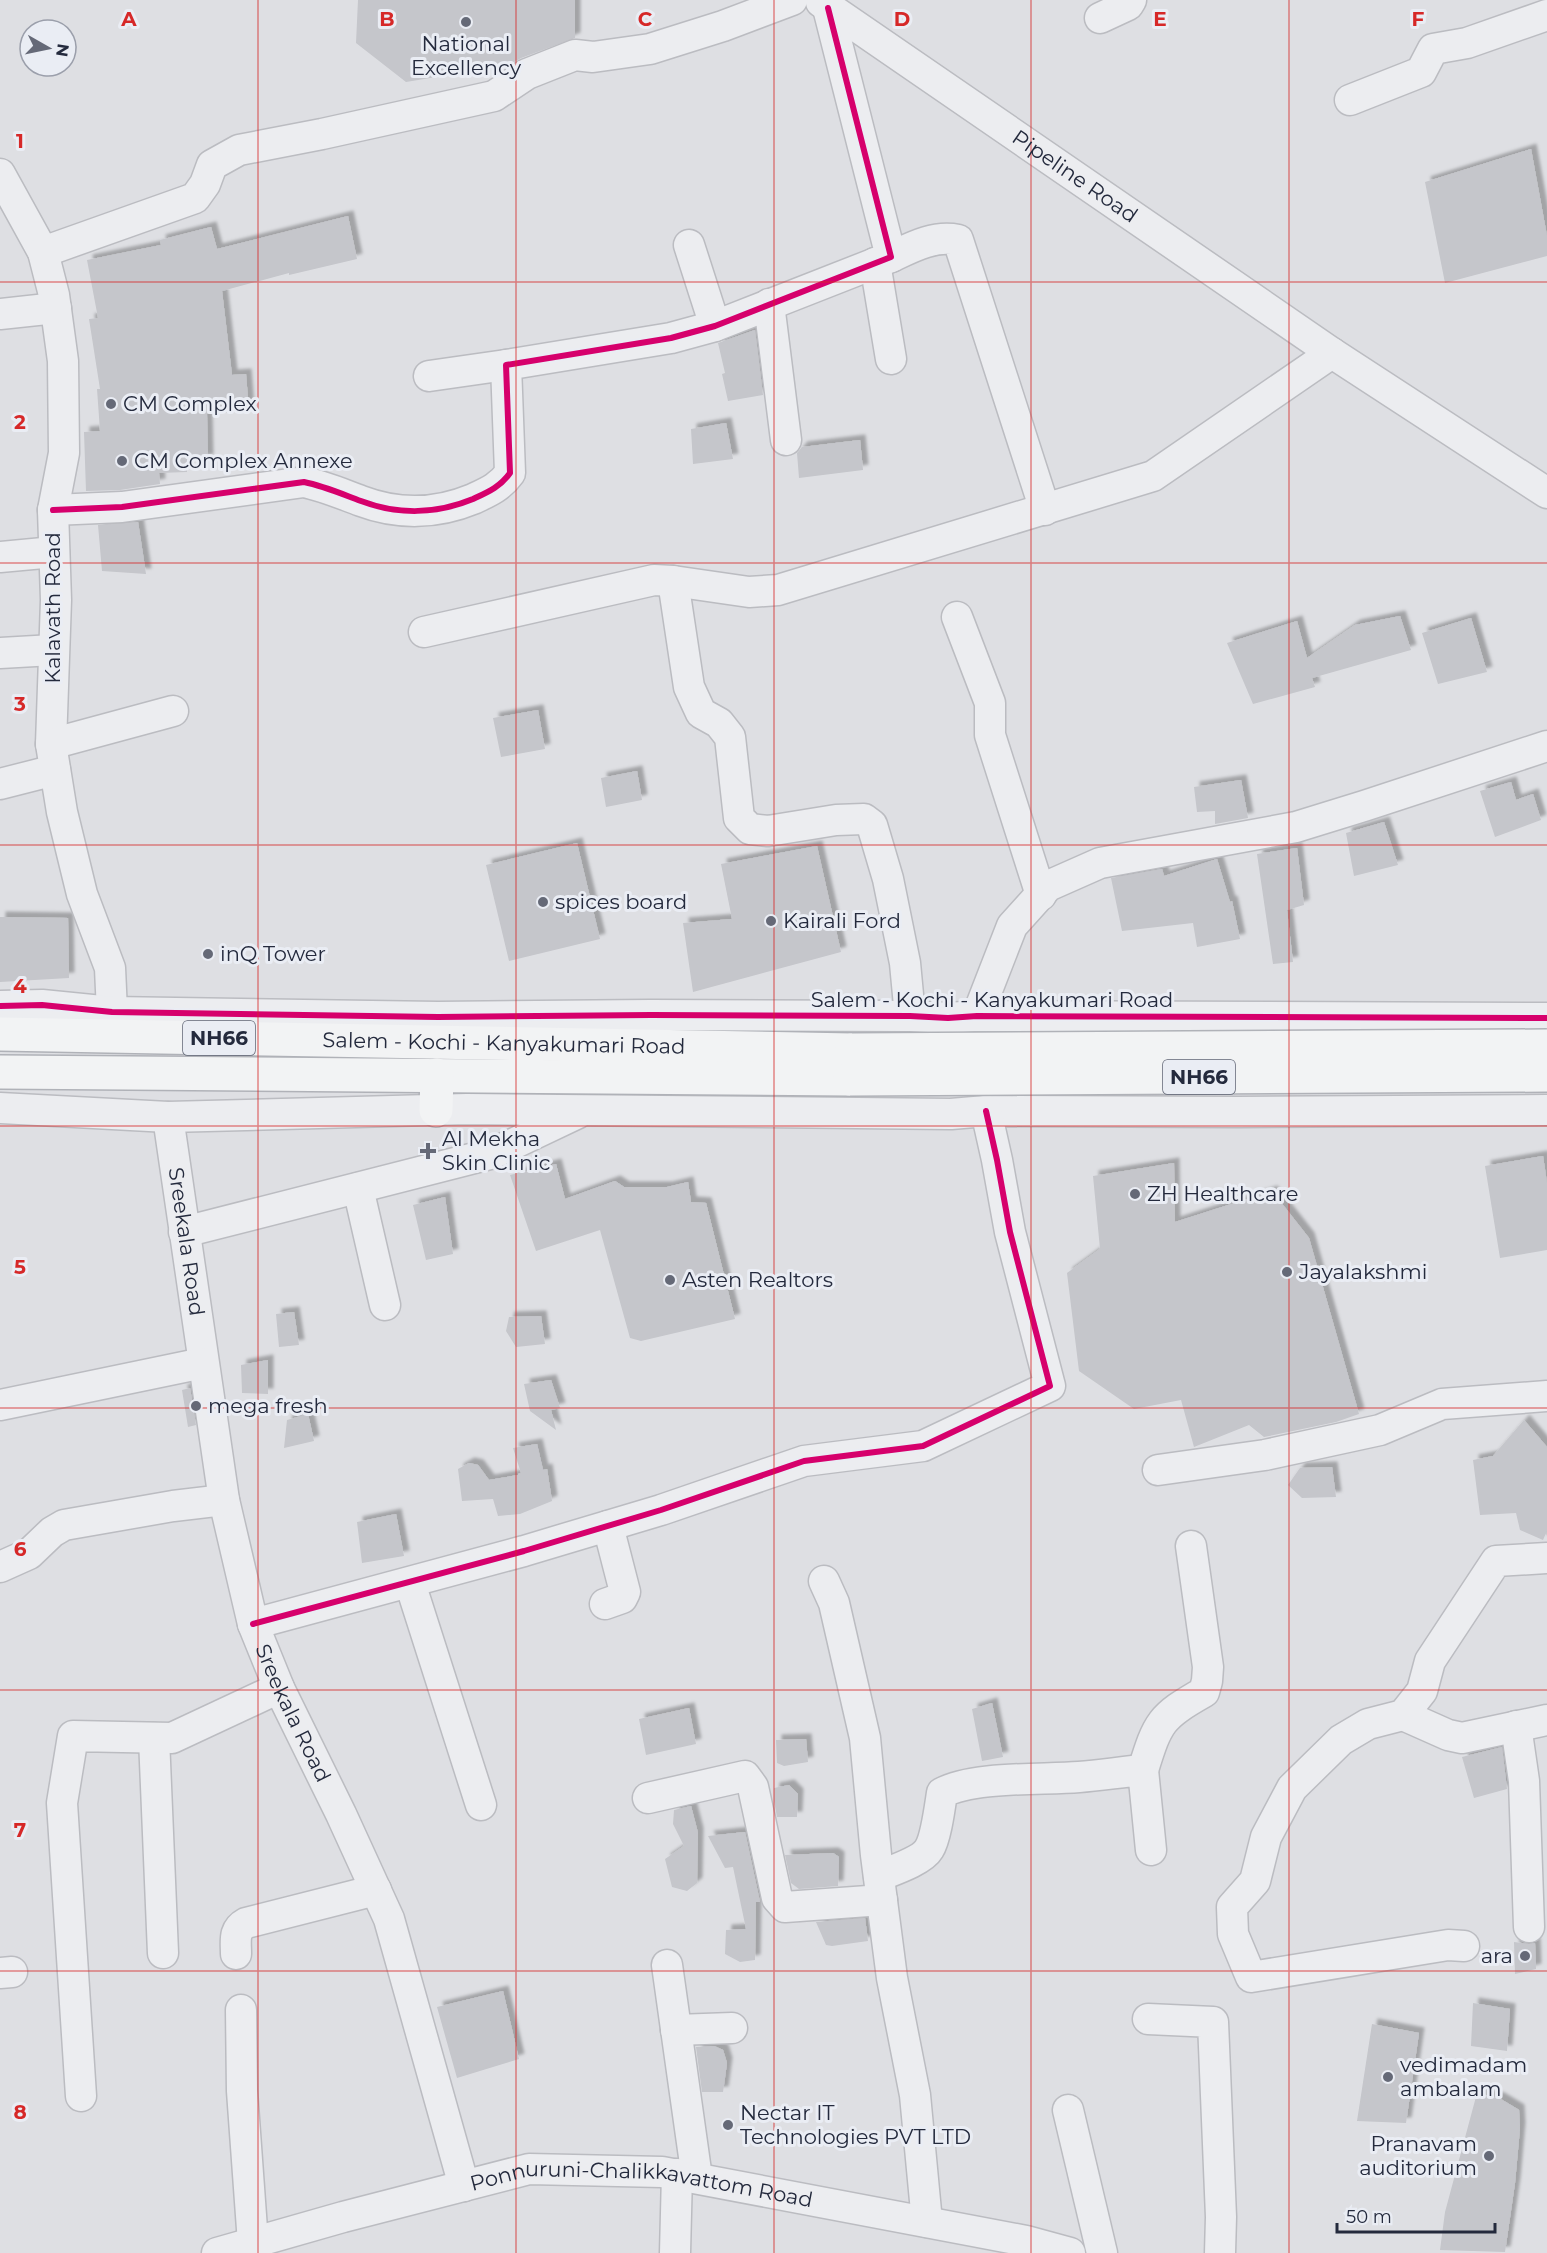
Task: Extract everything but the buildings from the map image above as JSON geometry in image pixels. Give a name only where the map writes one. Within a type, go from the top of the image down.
[{"type":"highway","name":"Salem - Kochi - Kanyakumari Road","points":[[0,1034],[438,1030],[852,1050],[1547,1046]]},
{"type":"highway","name":"Salem - Kochi - Kanyakumari Road","points":[[0,1072],[850,1079],[1547,1075]]},
{"type":"highway","points":[[436,1110],[438,1075]]},
{"type":"street","points":[[43,252],[195,198],[205,183],[212,165],[239,150],[494,96],[528,74],[575,55],[593,57],[650,50],[792,0]]},
{"type":"street","points":[[1100,18],[1128,5],[1131,0]]},
{"type":"street","points":[[823,4],[883,260],[891,359]]},
{"type":"street","name":"Pipeline Road","points":[[823,4],[1332,353],[1547,493]]},
{"type":"street","points":[[1350,100],[1421,72],[1433,49],[1467,43],[1547,15]]},
{"type":"street","name":"Kalavath Road","points":[[0,174],[43,252],[56,308],[63,361],[64,453],[53,510],[56,600],[53,650],[53,757],[62,812],[82,894],[110,968],[112,1012]]},
{"type":"street","points":[[429,376],[506,366],[671,338],[716,326],[883,260],[917,244],[947,237],[958,240],[1045,510]]},
{"type":"street","points":[[689,245],[716,326]]},
{"type":"street","points":[[769,304],[786,440]]},
{"type":"street","points":[[0,314],[56,308]]},
{"type":"street","points":[[424,632],[654,580],[749,592],[778,590],[1045,510],[1153,476],[1332,353]]},
{"type":"street","points":[[53,510],[122,507],[304,482],[323,486],[362,502],[395,510],[421,511],[463,503],[494,489],[510,473],[506,366]]},
{"type":"street","points":[[0,557],[54,552]]},
{"type":"street","points":[[673,581],[689,687],[701,713],[719,723],[730,737],[739,818],[750,828],[768,831],[836,820],[864,819],[872,825],[890,889],[905,963],[910,1016]]},
{"type":"street","points":[[957,617],[990,703],[990,735],[1041,895]]},
{"type":"street","points":[[0,653],[53,650]]},
{"type":"street","points":[[0,784],[53,757],[173,711]]},
{"type":"street","points":[[977,1016],[1012,926],[1048,886],[1100,863],[1296,827],[1364,807],[1547,746]]},
{"type":"street","points":[[0,1006],[42,1005],[112,1012],[438,1030]]},
{"type":"street","name":"Salem - Kochi - Kanyakumari Road","points":[[438,1030],[651,1015],[948,1018],[977,1016],[1547,1017]]},
{"type":"street","points":[[1238,1112],[1248,1088],[1250,1040],[1239,1017]]},
{"type":"street","points":[[1333,1017],[1319,1043],[1319,1085],[1333,1111]]},
{"type":"street","points":[[0,1108],[168,1117],[436,1110],[939,1114],[986,1111],[1547,1110]]},
{"type":"street","points":[[184,1232],[494,1153],[584,1110]]},
{"type":"street","points":[[253,1624],[410,1583],[608,1526],[804,1461],[923,1446],[1050,1386],[1010,1232],[986,1111]]},
{"type":"street","name":"Sreekala Road","points":[[168,1117],[224,1500],[253,1624],[279,1688],[341,1814],[389,1919],[464,2186]]},
{"type":"street","points":[[358,1188],[385,1305]]},
{"type":"street","points":[[0,1405],[203,1364]]},
{"type":"street","points":[[1158,1470],[1265,1455],[1380,1430],[1442,1404],[1547,1396]]},
{"type":"street","points":[[0,1567],[29,1554],[52,1532],[64,1525],[172,1506],[224,1500]]},
{"type":"street","points":[[605,1604],[622,1598],[625,1592],[608,1526]]},
{"type":"street","points":[[1151,1850],[1143,1770],[1154,1734],[1173,1710],[1204,1692],[1207,1681],[1208,1667],[1191,1546]]},
{"type":"street","points":[[1464,1946],[1448,1945],[1251,1977],[1233,1934],[1233,1907],[1256,1881],[1266,1837],[1292,1788],[1341,1740],[1368,1724],[1403,1715],[1422,1691],[1430,1661],[1496,1561],[1547,1558]]},
{"type":"street","points":[[824,1581],[834,1603],[865,1738],[880,1888],[892,1978],[915,2095],[927,2222]]},
{"type":"street","points":[[410,1583],[481,1805]]},
{"type":"street","points":[[81,2096],[62,1803],[73,1736],[172,1738],[279,1688]]},
{"type":"street","points":[[1403,1715],[1448,1735],[1462,1738],[1547,1720]]},
{"type":"street","points":[[1516,1726],[1524,1781],[1529,1927]]},
{"type":"street","points":[[153,1738],[163,1953]]},
{"type":"street","points":[[648,1798],[745,1776],[753,1787],[777,1898],[785,1907],[880,1888],[906,1865],[929,1850],[939,1817],[942,1793],[949,1789],[990,1782],[1079,1777],[1143,1770]]},
{"type":"street","points":[[236,1954],[236,1932],[246,1923],[376,1890]]},
{"type":"street","points":[[667,1965],[676,2030],[687,2176],[675,2253]]},
{"type":"street","points":[[241,2010],[242,2091],[252,2243]]},
{"type":"street","points":[[1148,2019],[1213,2022],[1221,2217],[1220,2253]]},
{"type":"street","points":[[676,2030],[732,2028]]},
{"type":"street","points":[[1068,2110],[1102,2253]]},
{"type":"street","name":"Ponnuruni-Chalikkavattom Road","points":[[217,2253],[529,2169],[662,2172],[1026,2241],[1070,2253]]},
{"type":"cycle path","points":[[53,510],[122,507],[304,482],[389,509],[417,511],[446,508],[493,489],[510,473],[506,365],[671,338],[715,326],[891,257],[828,8]]},
{"type":"cycle path","points":[[0,1006],[42,1005],[112,1012],[438,1017],[651,1015],[948,1018],[977,1016],[1547,1018]]},
{"type":"cycle path","points":[[253,1624],[524,1551],[661,1510],[804,1461],[923,1446],[1050,1386],[1010,1232],[986,1111]]},
{"type":"place","name":"National Excellency","points":[[466,22]]},
{"type":"place","name":"CM Complex","points":[[111,404]]},
{"type":"place","name":"CM Complex Annexe","points":[[122,461]]},
{"type":"place","name":"spices board","points":[[543,902]]},
{"type":"place","name":"Kairali Ford","points":[[771,921]]},
{"type":"place","name":"inQ Tower","points":[[208,954]]},
{"type":"place","name":"Al Mekha Skin Clinic","points":[[428,1151]]},
{"type":"place","name":"ZH Healthcare","points":[[1135,1194]]},
{"type":"place","name":"Jayalakshmi","points":[[1287,1272]]},
{"type":"place","name":"Asten Realtors","points":[[670,1280]]},
{"type":"place","name":"mega fresh","points":[[196,1406]]},
{"type":"place","name":"ara","points":[[1525,1956]]},
{"type":"place","name":"vedimadam ambalam","points":[[1388,2077]]},
{"type":"place","name":"Nectar IT Technologies PVT LTD","points":[[728,2125]]},
{"type":"place","name":"Pranavam auditorium","points":[[1489,2156]]}]
